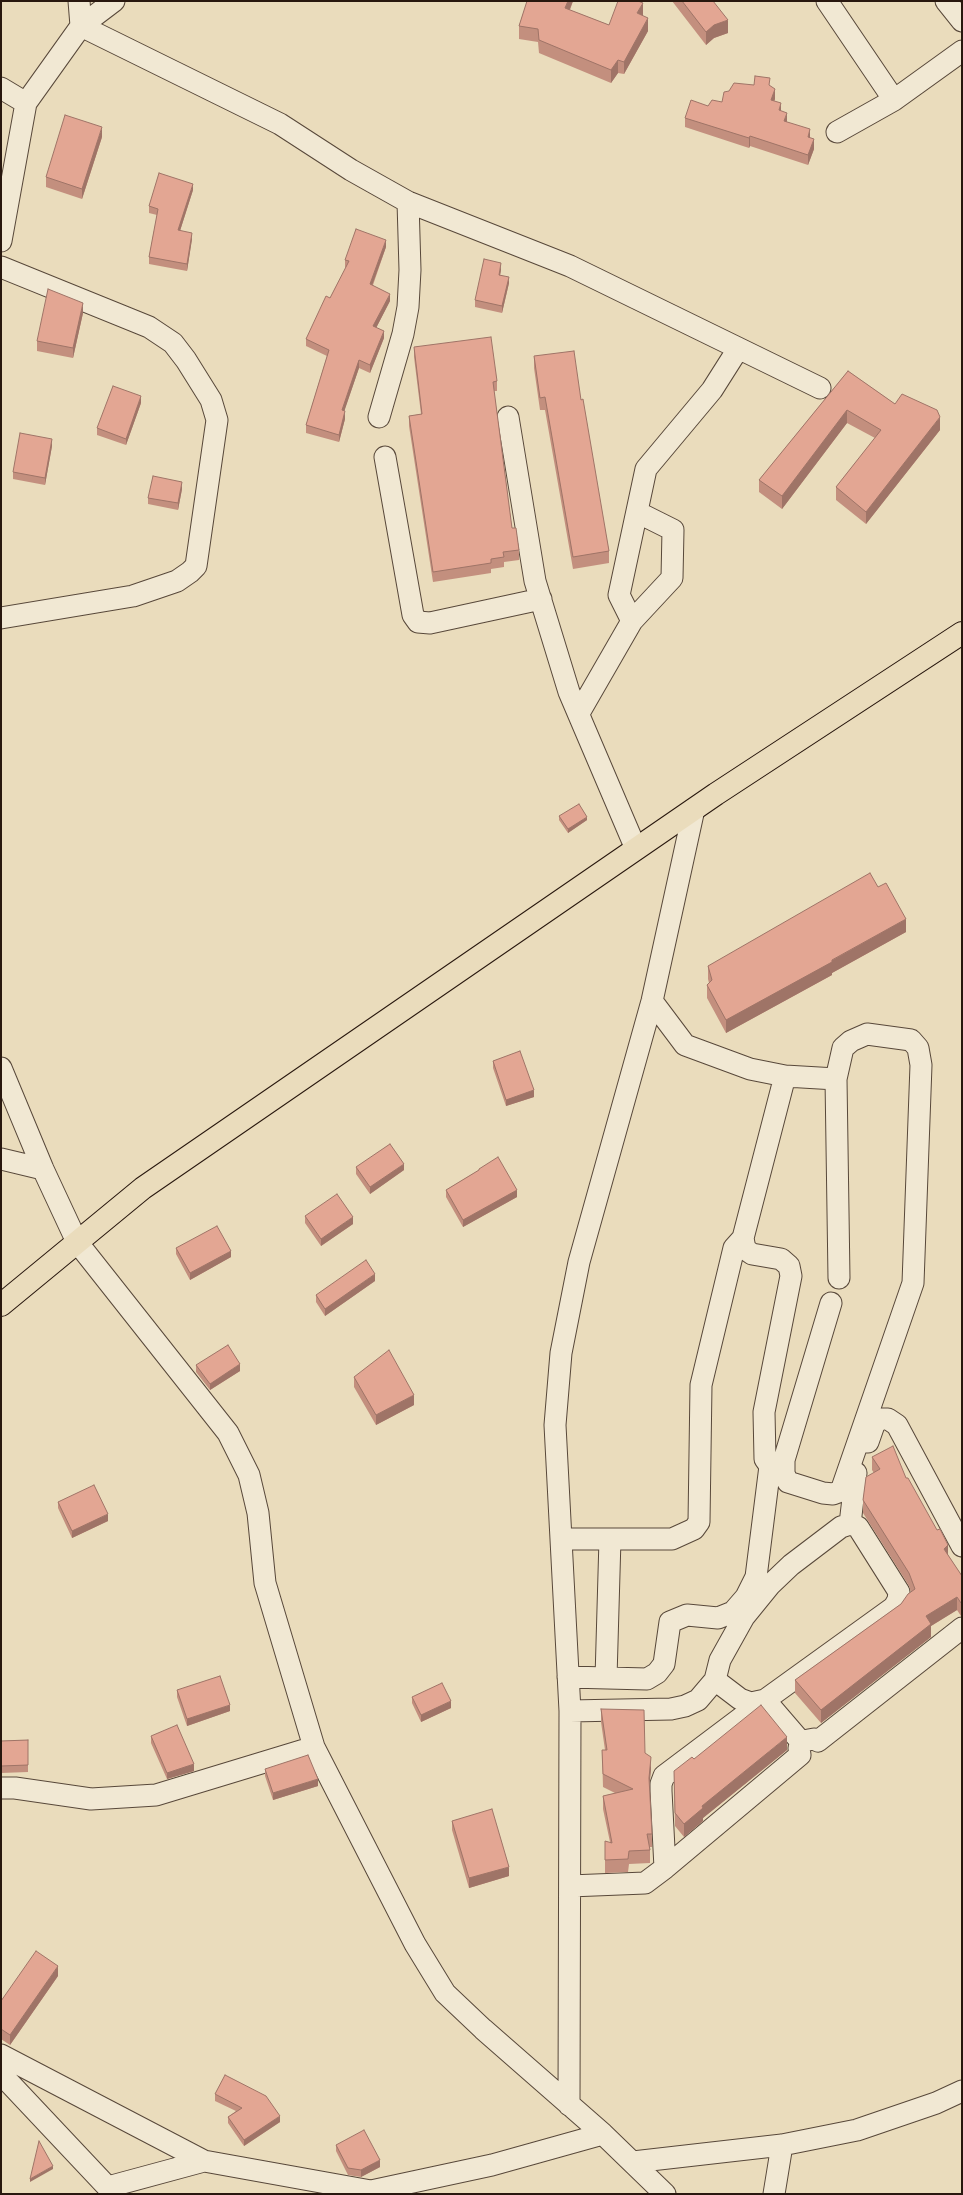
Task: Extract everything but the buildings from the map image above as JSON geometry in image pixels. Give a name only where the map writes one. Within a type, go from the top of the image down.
[{"type":"main road","points":[[1,1305],[143,1188],[694,809],[962,632]]},
{"type":"street","points":[[79,1],[81,26]]},
{"type":"street","points":[[1,241],[26,104],[81,26],[114,1]]},
{"type":"street","points":[[827,1],[894,100]]},
{"type":"street","points":[[946,1],[962,21]]},
{"type":"street","points":[[81,26],[280,124],[351,170],[408,202],[570,266],[820,388]]},
{"type":"street","points":[[837,132],[894,100],[962,51]]},
{"type":"street","points":[[1,88],[26,104]]},
{"type":"street","points":[[379,417],[403,334],[408,307],[410,270],[408,202]]},
{"type":"street","points":[[1,267],[149,327],[173,343],[186,360],[211,400],[217,420],[196,566],[190,572],[177,581],[132,596],[1,618]]},
{"type":"street","points":[[632,621],[619,595],[646,469],[712,390],[738,349]]},
{"type":"street","points":[[508,417],[535,581],[570,692],[636,849]]},
{"type":"street","points":[[384,457],[412,615],[418,622],[430,623],[541,599]]},
{"type":"street","points":[[579,713],[632,621],[672,578],[673,530],[637,512]]},
{"type":"street","points":[[569,2105],[570,1712],[555,1425],[561,1353],[579,1262],[652,1001],[694,809]]},
{"type":"street","points":[[652,1001],[685,1045],[750,1069],[785,1076],[836,1079]]},
{"type":"street","points":[[785,1076],[743,1238],[745,1249],[752,1254],[781,1259],[789,1266],[791,1276],[764,1412],[766,1459],[788,1482],[822,1493],[833,1494],[841,1491],[913,1283],[921,1065],[918,1048],[911,1040],[867,1034],[851,1041],[843,1048],[838,1064],[836,1079],[839,1278]]},
{"type":"street","points":[[1,1068],[43,1169],[77,1242],[228,1433],[249,1475],[258,1513],[264,1583],[314,1747],[415,1944],[445,1993],[603,2134],[664,2194]]},
{"type":"street","points":[[1,1159],[43,1169]]},
{"type":"street","points":[[561,1539],[672,1539],[694,1529],[699,1522],[701,1385],[734,1248],[743,1238]]},
{"type":"street","points":[[568,1677],[647,1679],[657,1673],[664,1664],[670,1622],[687,1615],[718,1618],[733,1612],[746,1597],[756,1577],[777,1470],[784,1460],[832,1303]]},
{"type":"street","points":[[850,1524],[856,1471],[876,1422],[882,1419],[888,1419],[897,1425],[962,1546]]},
{"type":"street","points":[[570,1712],[671,1709],[685,1706],[698,1700],[715,1680],[720,1660],[753,1605],[791,1565],[841,1527],[850,1524],[858,1527],[899,1592],[898,1600],[894,1607],[664,1776],[660,1791],[665,1868]]},
{"type":"street","points":[[606,1678],[610,1539]]},
{"type":"street","points":[[570,1886],[645,1883],[800,1755],[799,1748],[802,1743],[814,1738],[818,1740],[962,1628]]},
{"type":"street","points":[[715,1680],[745,1701],[751,1703],[766,1700]]},
{"type":"street","points":[[766,1700],[802,1743]]},
{"type":"street","points":[[1,1788],[15,1788],[91,1799],[156,1795],[314,1747]]},
{"type":"street","points":[[1,2055],[204,2161],[371,2191],[492,2165],[603,2134]]},
{"type":"street","points":[[1,2074],[111,2191],[204,2161]]},
{"type":"street","points":[[633,2162],[782,2145],[858,2130],[936,2103],[962,2091]]},
{"type":"street","points":[[774,2194],[782,2145]]}]
